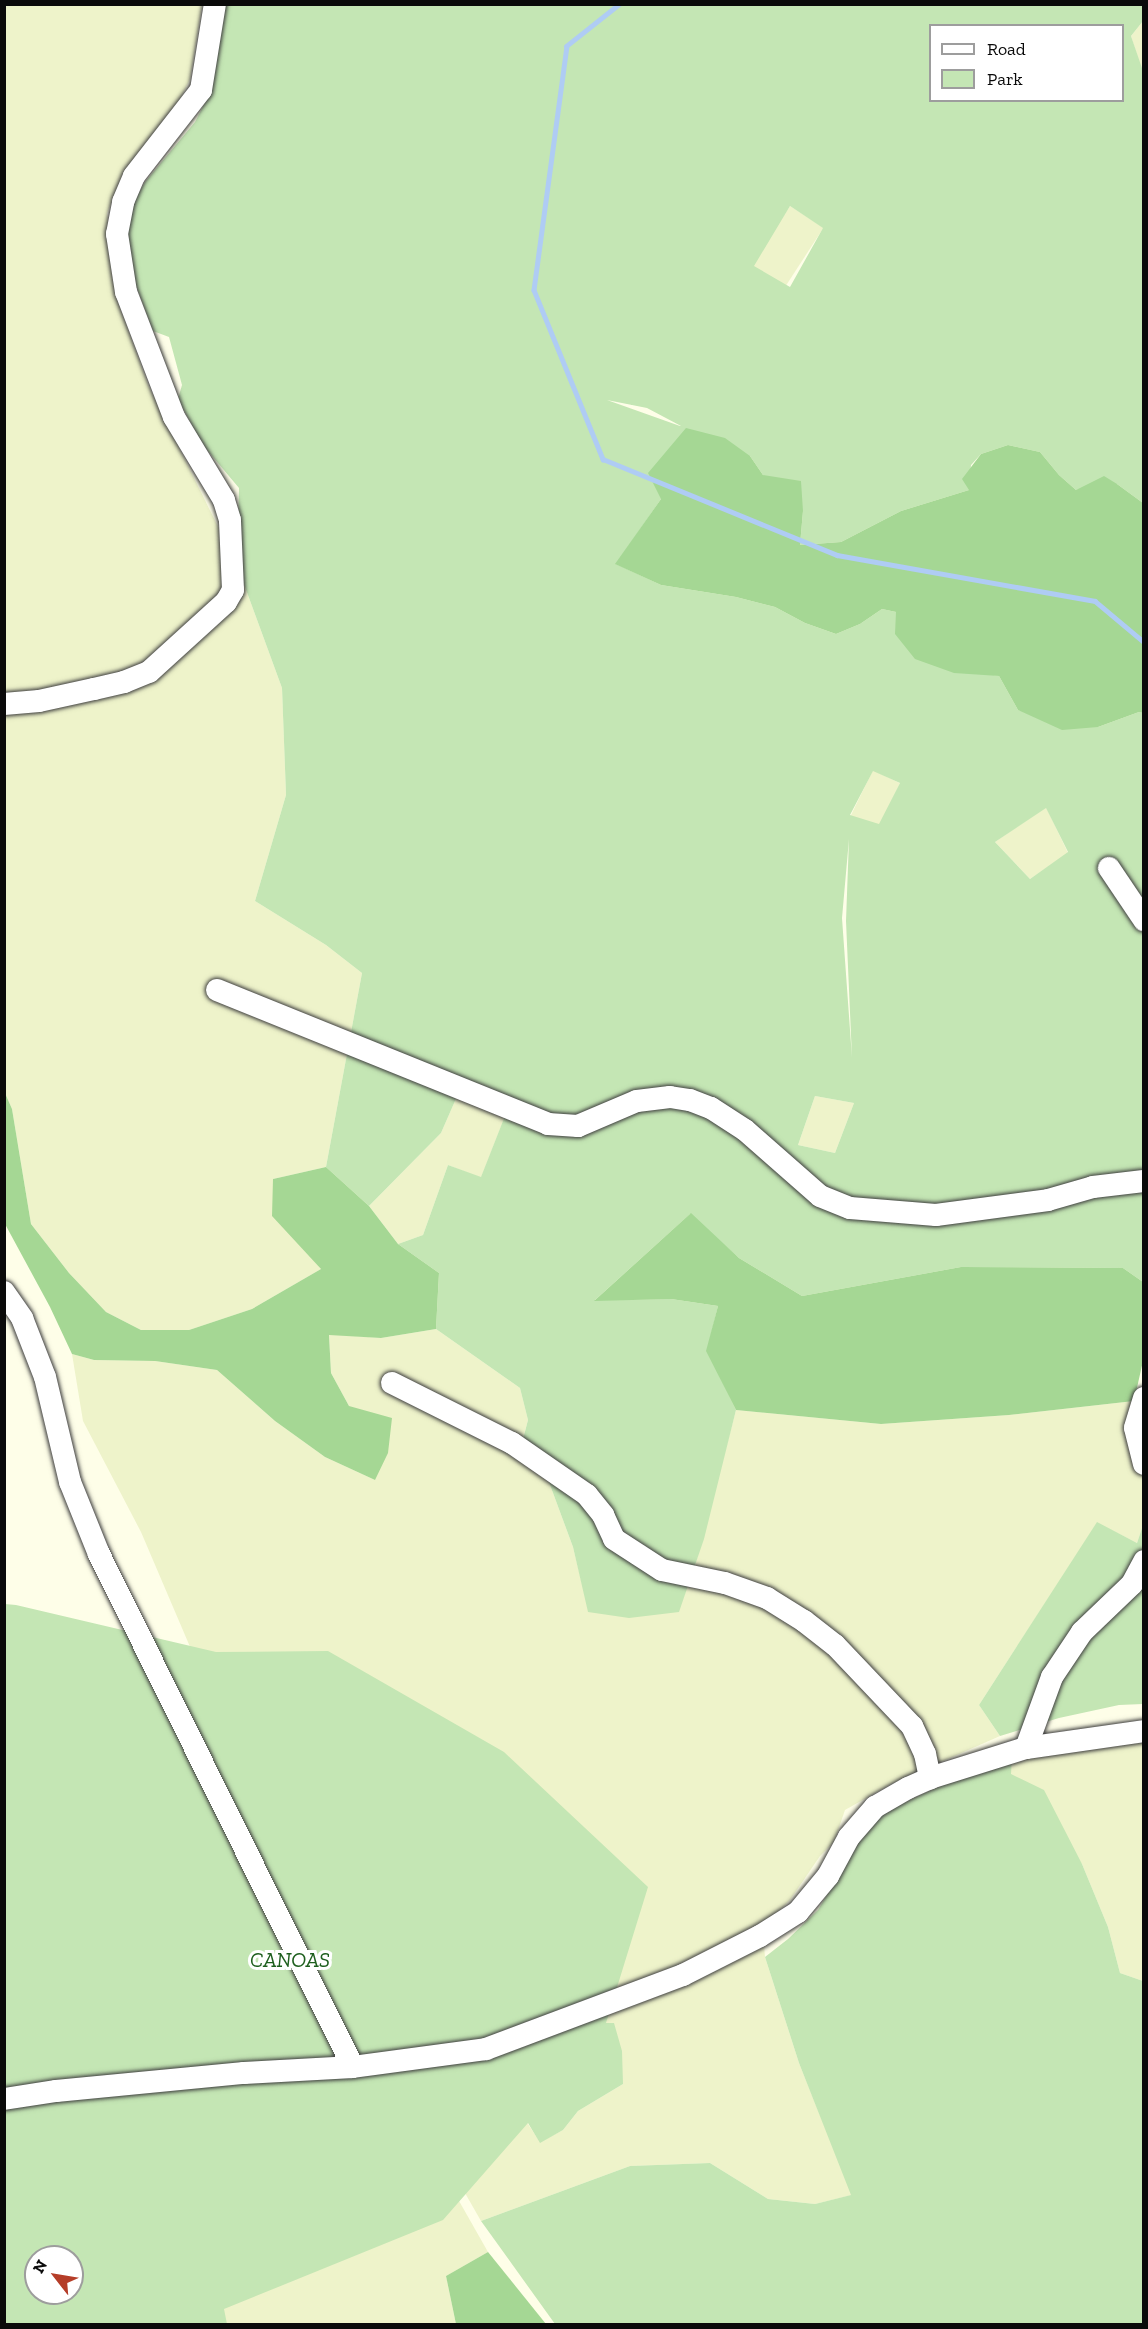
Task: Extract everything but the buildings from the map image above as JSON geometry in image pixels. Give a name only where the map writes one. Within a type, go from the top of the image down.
[{"type":"street","points":[[4,704],[39,701],[124,682],[149,672],[226,602],[233,590],[230,520],[224,500],[174,417],[126,292],[117,234],[123,202],[134,176],[201,90],[215,4]]},
{"type":"street","points":[[1109,868],[1143,920]]},
{"type":"street","points":[[217,990],[548,1124],[578,1126],[637,1101],[670,1097],[690,1100],[711,1108],[745,1130],[820,1196],[850,1208],[936,1215],[1048,1200],[1093,1187],[1143,1181]]},
{"type":"street","points":[[4,1292],[22,1318],[45,1377],[70,1482],[99,1554],[353,2067]]},
{"type":"street","points":[[392,1383],[512,1443],[587,1495],[603,1515],[614,1539],[662,1570],[725,1583],[767,1598],[804,1621],[835,1645],[912,1726],[925,1754],[930,1778]]},
{"type":"street","points":[[1143,1398],[1135,1428],[1143,1464]]},
{"type":"street","points":[[1026,1748],[1052,1677],[1082,1632],[1132,1584],[1143,1561]]},
{"type":"street","points":[[4,2099],[56,2091],[244,2073],[353,2067],[486,2049],[683,1975],[760,1936],[798,1912],[828,1876],[849,1837],[875,1806],[930,1778],[1026,1748],[1143,1731]]},
{"type":"green space","points":[[4,5],[202,5],[190,79],[175,110],[123,174],[107,213],[118,302],[148,385],[237,565],[282,688],[286,795],[255,901],[326,945],[362,973],[326,1167],[273,1179],[303,1247],[321,1269],[252,1309],[189,1330],[141,1330],[106,1312],[69,1273],[31,1224],[12,1109],[5,1093]]},
{"type":"green space","points":[[220,5],[1143,5],[1143,21],[1131,36],[1144,74],[1143,503],[1117,484],[1076,490],[1059,475],[1040,452],[1008,445],[981,454],[971,465],[969,490],[901,511],[841,542],[800,545],[803,511],[763,475],[750,456],[661,499],[616,564],[661,585],[736,597],[775,607],[805,623],[836,634],[860,624],[882,609],[896,612],[982,673],[999,676],[1018,710],[1098,727],[1139,712],[1143,713],[1143,1282],[1123,1268],[961,1267],[802,1296],[739,1258],[690,1214],[595,1300],[671,1299],[718,1306],[707,1351],[736,1410],[704,1539],[679,1612],[629,1618],[588,1612],[573,1547],[546,1474],[518,1458],[528,1420],[520,1388],[436,1329],[439,1273],[398,1244],[423,1235],[448,1165],[481,1177],[512,1098],[462,1085],[441,1133],[369,1206],[326,1167],[362,973],[326,945],[255,901],[286,795],[282,688],[237,565],[239,488],[202,444],[178,399],[182,385],[169,337],[153,331],[137,288],[124,242],[131,207],[145,182],[195,122],[212,89]],"holes":[[[790,206],[823,228],[790,287],[754,266]],[[607,400],[647,408],[680,426]],[[873,771],[900,783],[879,824],[850,815]],[[1046,808],[1068,852],[1030,879],[995,842]],[[849,839],[846,921],[852,1058],[842,918]],[[815,1096],[854,1103],[835,1153],[798,1145]]]},
{"type":"green space","points":[[1143,21],[1143,74],[1131,36]]},
{"type":"green space","points":[[790,206],[824,228],[785,287],[751,266]]},
{"type":"green space","points":[[686,428],[725,438],[750,456],[763,475],[801,481],[803,511],[800,545],[841,542],[901,511],[969,490],[962,479],[981,454],[1008,445],[1040,452],[1059,475],[1076,490],[1104,476],[1117,484],[1143,503],[1143,713],[1139,712],[1098,727],[1062,730],[1018,710],[999,676],[954,673],[915,659],[895,634],[896,612],[882,609],[860,624],[836,634],[805,623],[775,607],[736,597],[661,585],[615,564],[661,499],[648,473]]},
{"type":"green space","points":[[873,770],[900,783],[878,829],[851,816]]},
{"type":"green space","points":[[1046,807],[1068,853],[1030,879],[995,842]]},
{"type":"green space","points":[[462,1085],[512,1098],[481,1178],[448,1165],[423,1235],[398,1244],[369,1206],[441,1133]]},
{"type":"green space","points":[[5,1093],[12,1109],[31,1224],[69,1273],[106,1312],[141,1330],[189,1330],[252,1309],[321,1269],[272,1216],[273,1179],[326,1167],[369,1206],[398,1244],[439,1273],[436,1329],[381,1338],[329,1335],[331,1373],[349,1406],[392,1418],[388,1453],[375,1480],[325,1457],[275,1421],[217,1370],[155,1361],[94,1360],[72,1354],[50,1307],[5,1224]]},
{"type":"green space","points":[[815,1096],[854,1103],[835,1153],[798,1145]]},
{"type":"green space","points":[[691,1213],[739,1258],[802,1296],[961,1267],[1123,1268],[1143,1282],[1143,1361],[1134,1401],[1009,1415],[881,1424],[736,1410],[706,1351],[718,1306],[671,1299],[594,1301]]},
{"type":"green space","points":[[436,1329],[520,1388],[528,1420],[518,1457],[546,1474],[573,1547],[589,1612],[691,1581],[736,1410],[881,1424],[1009,1415],[1134,1401],[1143,1442],[1143,1525],[1137,1543],[1097,1523],[979,1705],[1000,1736],[891,1784],[845,1810],[834,1842],[820,1856],[790,1900],[775,1915],[744,1937],[521,2033],[211,1696],[141,1532],[83,1421],[72,1354],[94,1360],[155,1361],[217,1370],[275,1421],[325,1457],[375,1480],[349,1406],[331,1373],[329,1334],[381,1338]]},
{"type":"green space","points":[[1097,1522],[1137,1543],[1143,1525],[1143,1704],[1119,1705],[1059,1718],[1000,1736],[979,1705]]},
{"type":"green space","name":"CANOAS","points":[[5,1604],[216,1652],[328,1651],[504,1752],[648,1887],[606,2023],[614,2023],[622,2051],[623,2084],[578,2111],[563,2130],[540,2143],[528,2123],[443,2220],[224,2309],[227,2324],[5,2324]]},
{"type":"green space","points":[[1143,1725],[1143,1981],[1120,1973],[1108,1927],[1082,1864],[1010,1774],[1012,1754]]},
{"type":"green space","points":[[1012,1754],[1011,1774],[1044,1790],[1082,1864],[1108,1927],[1120,1973],[1143,1981],[1143,2324],[555,2324],[481,2221],[630,2166],[710,2163],[768,2199],[815,2204],[851,2195],[799,2063],[765,1957],[818,1910],[867,1827],[887,1810]]},
{"type":"green space","points":[[764,1945],[765,1957],[799,2063],[852,2195],[815,2204],[768,2199],[710,2163],[630,2166],[481,2221],[449,2165],[524,2118],[540,2142],[563,2130],[578,2111],[623,2084],[575,2024]]},
{"type":"green space","points":[[446,2178],[488,2252],[446,2276],[456,2324],[225,2324],[217,2296]]},
{"type":"green space","points":[[488,2252],[546,2324],[456,2324],[446,2276]]},
{"type":"waterway","points":[[620,4],[567,46],[534,290],[603,459],[837,555],[1095,601],[1144,642]]}]
